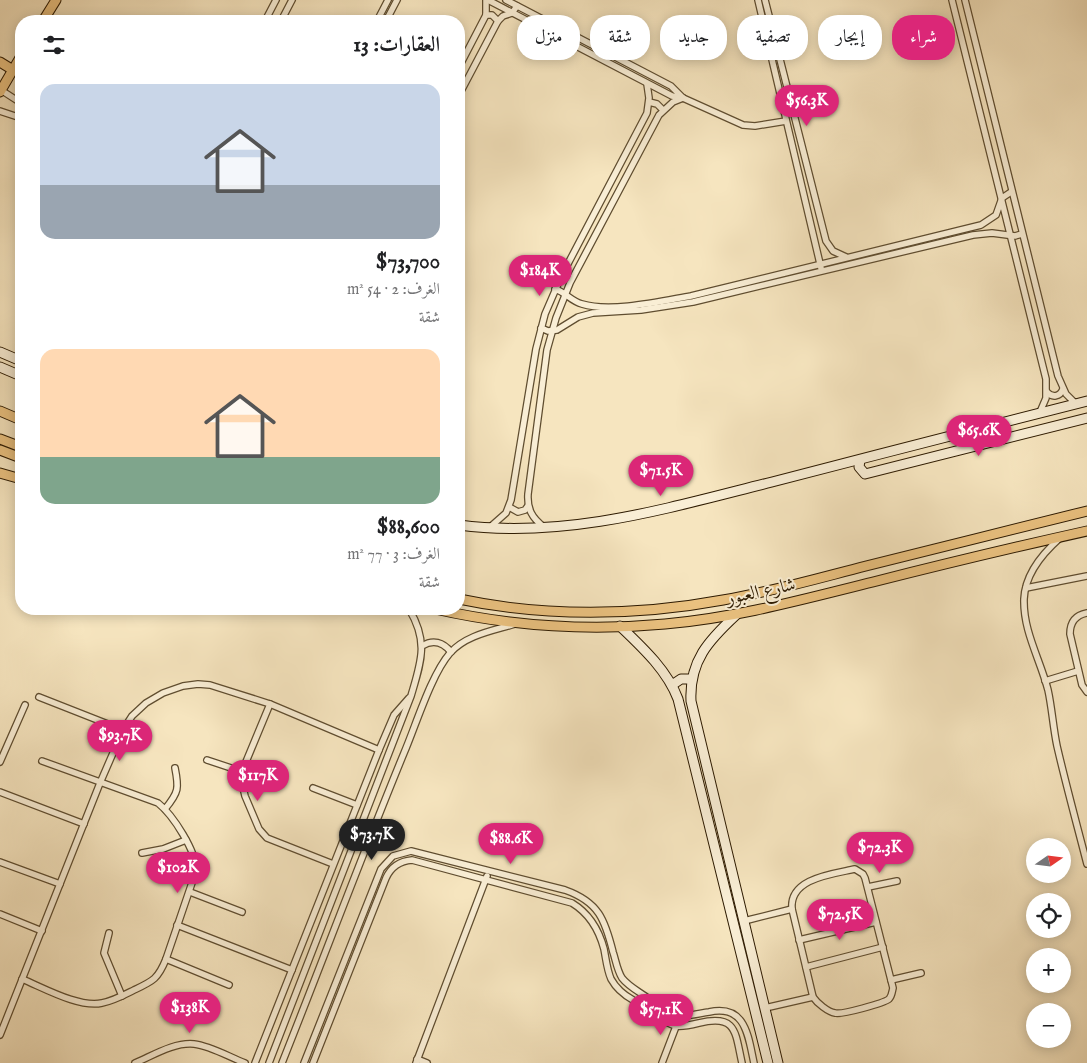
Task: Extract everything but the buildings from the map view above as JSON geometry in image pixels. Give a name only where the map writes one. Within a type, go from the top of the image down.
[{"type":"main road","points":[[47,15],[56,0]]},
{"type":"main road","points":[[0,62],[13,70]]},
{"type":"main road","points":[[0,91],[15,66]]},
{"type":"main road","points":[[0,411],[15,417]]},
{"type":"main road","points":[[0,439],[15,445]]},
{"type":"main road","points":[[0,450],[15,456]]},
{"type":"main road","points":[[0,473],[15,477]]},
{"type":"main road","name":"شارع العبور","points":[[465,600],[508,607],[553,611],[625,611],[686,606],[746,596],[1087,511]]},
{"type":"main road","name":"شارع العبور","points":[[465,614],[521,623],[569,626],[674,623],[736,615],[1087,531]]},
{"type":"street","points":[[268,15],[276,0]]},
{"type":"street","points":[[380,15],[388,0]]},
{"type":"street","points":[[389,15],[397,0]]},
{"type":"street","points":[[465,55],[486,15],[487,0],[647,84],[743,125],[755,126],[786,121]]},
{"type":"street","points":[[506,0],[671,86],[683,98]]},
{"type":"street","points":[[758,0],[821,268]]},
{"type":"street","points":[[765,0],[826,241],[837,254],[848,257]]},
{"type":"street","points":[[952,0],[1046,379],[1044,404],[1040,412]]},
{"type":"street","points":[[965,0],[1058,376],[1062,389],[1076,404]]},
{"type":"street","points":[[283,15],[290,1]]},
{"type":"street","points":[[465,84],[498,21],[503,16],[512,13],[517,6]]},
{"type":"street","points":[[486,15],[492,15],[498,21]]},
{"type":"street","points":[[958,22],[970,20]]},
{"type":"street","points":[[970,70],[981,68]]},
{"type":"street","points":[[777,82],[785,80]]},
{"type":"street","points":[[489,528],[502,518],[509,507],[541,328],[555,289],[647,113],[649,102],[647,84]]},
{"type":"street","points":[[0,91],[15,100]]},
{"type":"street","points":[[545,528],[535,519],[528,506],[529,484],[547,350],[552,331],[565,295],[588,247],[658,115],[673,102],[683,98]]},
{"type":"street","points":[[649,102],[657,104],[663,110]]},
{"type":"street","points":[[0,111],[15,116]]},
{"type":"street","points":[[619,168],[628,173]]},
{"type":"street","points":[[541,328],[552,331],[584,315],[598,312],[667,307],[966,233],[989,222],[996,215],[1005,195],[1011,192]]},
{"type":"street","points":[[600,204],[609,209]]},
{"type":"street","points":[[989,222],[992,227],[992,233]]},
{"type":"street","points":[[821,268],[848,257],[966,233],[992,233],[1010,236],[1022,234]]},
{"type":"street","points":[[579,242],[588,247]]},
{"type":"street","points":[[555,289],[574,302],[613,307],[730,290]]},
{"type":"street","points":[[584,315],[586,305]]},
{"type":"street","points":[[0,352],[15,358]]},
{"type":"street","points":[[0,367],[15,373]]},
{"type":"street","points":[[1046,392],[1056,396],[1060,394],[1062,389]]},
{"type":"street","points":[[465,526],[545,528],[576,526],[613,520],[860,460],[1087,401]]},
{"type":"street","points":[[860,460],[860,467],[864,474],[1087,418]]},
{"type":"street","points":[[881,469],[882,454]]},
{"type":"street","points":[[509,507],[512,511],[523,512],[528,506]]},
{"type":"street","points":[[1061,537],[1040,559],[1026,588],[1024,598],[1025,617],[1045,681],[1060,758],[1087,864]]},
{"type":"street","points":[[1026,588],[1087,576]]},
{"type":"street","points":[[1087,613],[1078,616],[1070,627],[1070,640],[1078,672],[1083,689],[1087,692]]},
{"type":"street","points":[[269,1063],[411,696],[421,665],[422,646],[417,624],[412,615]]},
{"type":"street","points":[[736,615],[706,646],[699,658],[692,679],[691,695],[693,714],[778,1063]]},
{"type":"street","points":[[282,1063],[438,671],[451,652],[474,636],[521,623]]},
{"type":"street","points":[[620,626],[646,652],[672,685],[678,699],[768,1063]]},
{"type":"street","points":[[422,646],[438,642],[447,647],[451,652]]},
{"type":"street","points":[[1045,681],[1078,672]]},
{"type":"street","points":[[672,685],[681,679],[692,679]]},
{"type":"street","points":[[0,1035],[100,783],[123,730],[136,711],[164,693],[188,685],[210,685],[270,704],[378,750]]},
{"type":"street","points":[[255,1063],[378,750],[394,716],[411,696]]},
{"type":"street","points":[[40,697],[123,730]]},
{"type":"street","points":[[270,704],[242,772],[245,796],[259,829],[264,836],[274,842],[333,864]]},
{"type":"street","points":[[0,762],[25,705]]},
{"type":"street","points":[[207,760],[242,772]]},
{"type":"street","points":[[22,979],[86,1003],[102,1003],[122,996],[154,980],[161,971],[166,959],[190,892],[196,867],[186,840],[174,819],[158,804],[42,761]]},
{"type":"street","points":[[165,809],[175,796],[177,790],[175,768]]},
{"type":"street","points":[[313,788],[356,806]]},
{"type":"street","points":[[0,792],[84,824]]},
{"type":"street","points":[[142,853],[163,849],[186,840]]},
{"type":"street","points":[[304,1063],[383,865],[389,859],[402,852],[420,852],[565,890],[587,900],[605,922],[616,964],[623,978],[630,986],[670,1012],[680,1016],[718,1010],[734,1014],[746,1028],[754,1063]]},
{"type":"street","points":[[314,1063],[388,874],[398,864],[407,861],[422,862],[560,898],[577,906],[587,915],[598,931],[608,972],[618,988],[638,1004],[676,1026],[686,1026],[715,1020],[724,1022],[732,1028],[735,1034],[742,1063]]},
{"type":"street","points":[[0,862],[60,884]]},
{"type":"street","points":[[855,869],[863,874],[868,887],[891,980],[892,993],[886,1001],[839,1014],[831,1012],[813,997],[792,909],[792,902],[794,896],[812,879],[855,869]]},
{"type":"street","points":[[427,1063],[417,1061],[489,871]]},
{"type":"street","points":[[868,887],[896,881]]},
{"type":"street","points":[[190,892],[242,912]]},
{"type":"street","points":[[368,901],[376,904]]},
{"type":"street","points":[[744,921],[792,909]]},
{"type":"street","points":[[0,914],[42,931]]},
{"type":"street","points":[[799,940],[876,922]]},
{"type":"street","points":[[177,925],[292,970]]},
{"type":"street","points":[[109,933],[104,954],[122,996]]},
{"type":"street","points":[[806,966],[883,948]]},
{"type":"street","points":[[166,959],[229,985]]},
{"type":"street","points":[[891,980],[921,973]]},
{"type":"street","points":[[764,1008],[813,997]]},
{"type":"street","points":[[662,1063],[680,1016]]},
{"type":"street","points":[[135,1063],[177,1046],[193,1044],[244,1063]]}]
